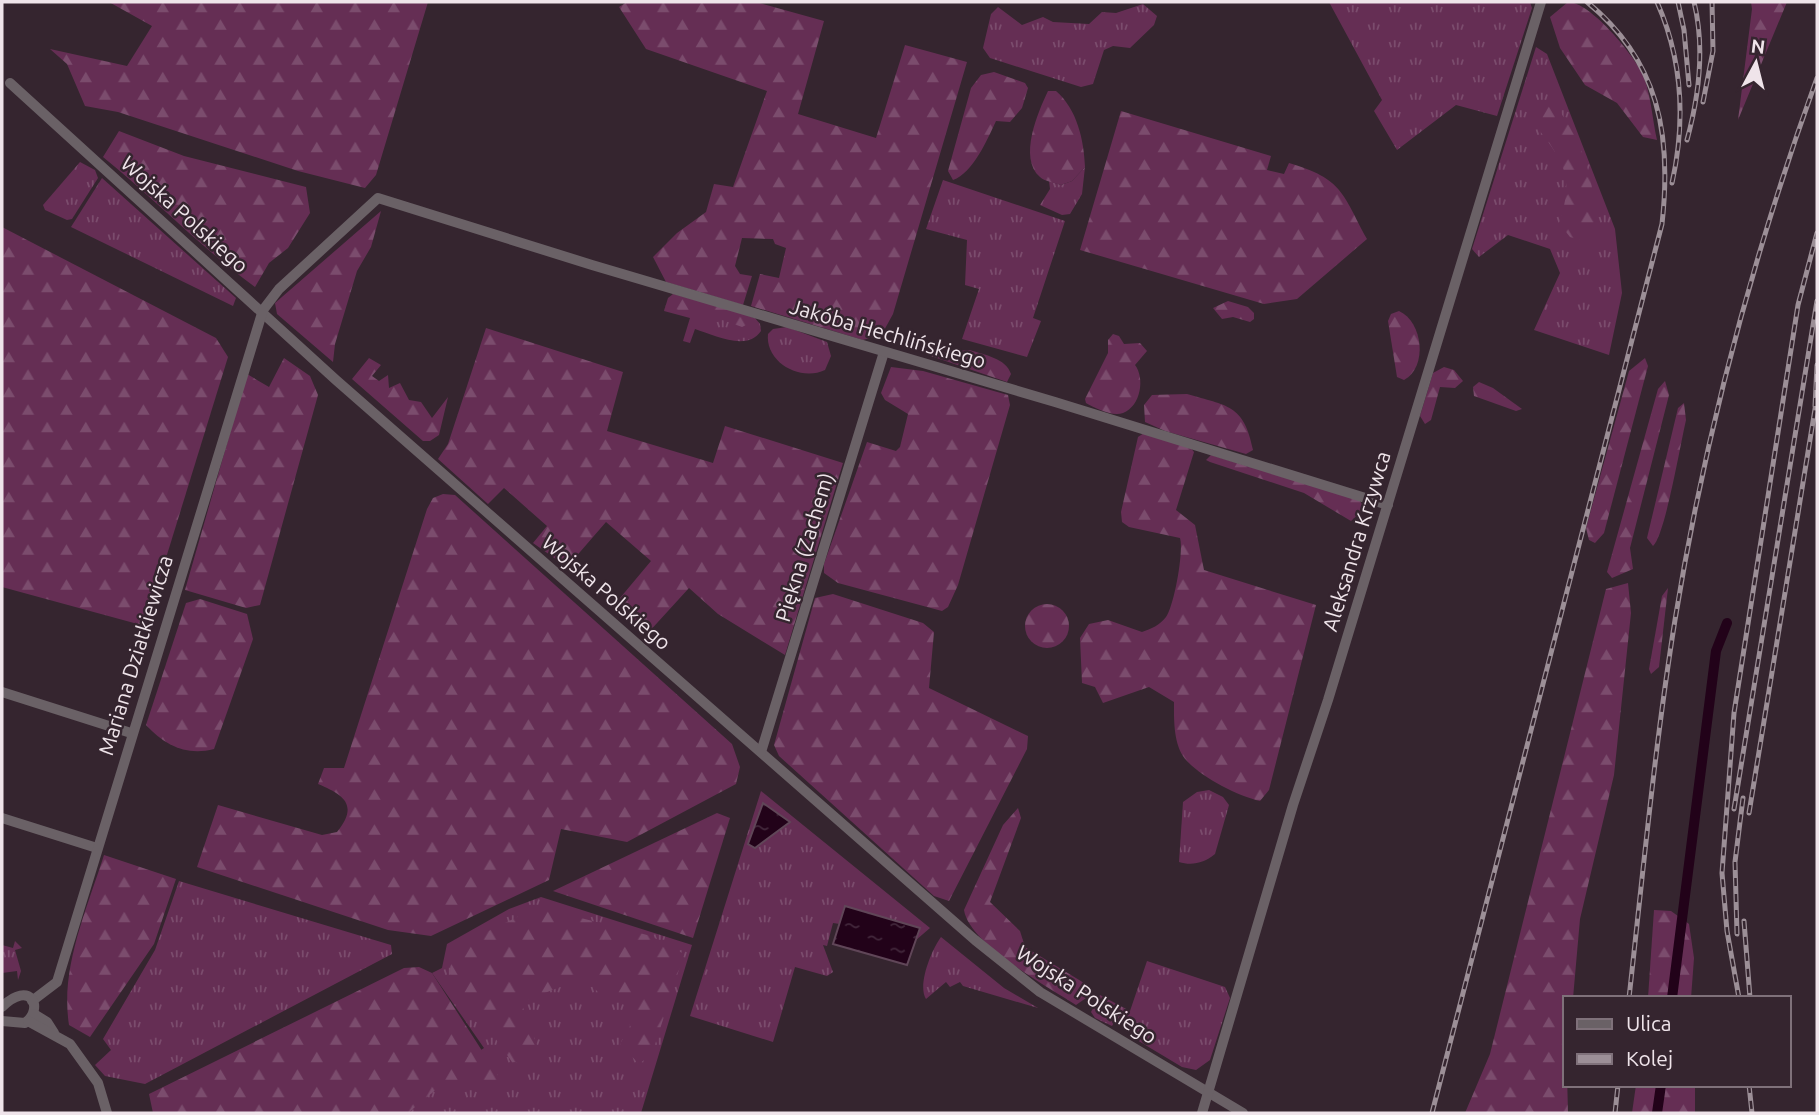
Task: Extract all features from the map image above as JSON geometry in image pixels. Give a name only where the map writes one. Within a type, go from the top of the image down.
[{"type":"street","name":"Aleksandra Krzywca","points":[[1202,1113],[1293,805],[1388,505],[1541,2]]},
{"type":"street","name":"Wojska Polskiego","points":[[10,83],[336,380],[975,940],[1040,992],[1243,1113]]},
{"type":"street","name":"Jakóba Hechlińskiego","points":[[262,310],[279,289],[378,198],[1388,505]]},
{"type":"street","name":"Mariana Dziatkiewicza","points":[[32,1001],[57,982],[262,310]]},
{"type":"street","name":"Piękna (Zachem)","points":[[761,752],[884,352]]},
{"type":"street","points":[[2,692],[131,733]]},
{"type":"street","points":[[2,818],[97,848]]},
{"type":"street","points":[[31,1018],[32,1001],[24,995],[16,995],[3,1006],[5,1021],[18,1024],[31,1018],[47,1022],[54,1033],[69,1044],[98,1083],[107,1113]]},
{"type":"green space","points":[[109,2],[428,2],[376,175],[365,188],[298,171],[118,112],[85,106],[67,64],[50,49],[127,66],[152,26]]},
{"type":"green space","points":[[627,2],[756,2],[824,21],[798,114],[876,138],[905,45],[967,62],[893,314],[882,334],[863,340],[751,306],[760,274],[779,278],[786,248],[775,244],[773,239],[742,238],[735,266],[740,274],[752,276],[743,305],[666,282],[653,257],[677,233],[706,212],[714,184],[733,187],[767,91],[646,49],[619,7]]},
{"type":"green space","points":[[1329,2],[1530,2],[1532,8],[1497,116],[1456,105],[1397,150],[1374,111],[1382,100]]},
{"type":"green space","points":[[1568,2],[1577,4],[1598,19],[1636,63],[1647,87],[1657,140],[1643,137],[1617,103],[1585,85],[1560,48],[1550,17]]},
{"type":"green space","points":[[1751,2],[1787,2],[1738,120],[1752,9]]},
{"type":"green space","points":[[1143,4],[1157,16],[1154,25],[1130,48],[1113,46],[1104,50],[1093,84],[1081,87],[990,58],[983,48],[991,14],[998,7],[1022,25],[1043,17],[1053,22],[1089,24],[1102,12],[1116,13]]},
{"type":"green space","points":[[1536,47],[1547,54],[1615,229],[1622,293],[1609,355],[1534,330],[1560,273],[1550,249],[1508,235],[1479,257],[1472,249]]},
{"type":"green space","points":[[994,72],[1025,83],[1028,88],[1022,108],[1010,122],[996,121],[973,163],[967,171],[953,180],[948,171],[971,88],[981,75]]},
{"type":"green space","points":[[1048,91],[1056,91],[1069,107],[1083,146],[1085,167],[1072,181],[1061,185],[1040,177],[1031,158],[1032,135]]},
{"type":"green space","points":[[1542,105],[1555,105],[1574,135],[1587,166],[1594,200],[1595,235],[1586,242],[1570,237],[1559,223],[1564,206],[1566,180],[1552,147],[1533,122],[1535,109]]},
{"type":"green space","points":[[1121,111],[1271,156],[1267,170],[1284,174],[1289,163],[1320,175],[1331,182],[1346,199],[1367,239],[1297,299],[1264,304],[1080,250]]},
{"type":"green space","points":[[119,131],[184,156],[306,187],[310,213],[288,248],[269,263],[255,287],[103,157]]},
{"type":"green space","points":[[80,162],[95,170],[98,178],[72,219],[67,220],[45,210],[43,205]]},
{"type":"green space","points":[[1085,167],[1082,194],[1070,214],[1062,215],[1040,205],[1050,189],[1049,181],[1061,185],[1072,181]]},
{"type":"green space","points":[[102,178],[236,298],[233,306],[71,227]]},
{"type":"green space","points":[[943,180],[1065,221],[1033,318],[1041,321],[1027,357],[962,339],[979,289],[965,285],[967,240],[926,229]]},
{"type":"green space","points":[[381,211],[371,247],[357,271],[335,344],[333,362],[277,314],[275,303]]},
{"type":"green space","points":[[2,227],[216,338],[228,357],[145,626],[2,587]]},
{"type":"green space","points":[[673,294],[755,318],[761,331],[755,337],[739,341],[695,329],[690,343],[683,341],[690,318],[664,311],[668,298]]},
{"type":"green space","points":[[673,294],[750,315],[748,324],[742,327],[704,313],[686,313],[668,306]]},
{"type":"green space","points":[[1228,301],[1248,307],[1254,313],[1254,319],[1250,322],[1233,317],[1222,319],[1213,308]]},
{"type":"green space","points":[[1399,311],[1413,325],[1420,345],[1417,365],[1412,374],[1404,380],[1397,377],[1388,321],[1391,314]]},
{"type":"green space","points":[[787,327],[827,342],[831,356],[825,370],[805,373],[786,367],[778,361],[772,353],[768,334],[773,329]]},
{"type":"green space","points":[[486,328],[623,372],[607,431],[713,463],[725,426],[843,463],[785,655],[718,614],[689,588],[647,634],[615,604],[651,561],[606,522],[567,567],[533,543],[547,526],[504,488],[488,504],[438,459],[448,444]]},
{"type":"green space","points":[[1113,334],[1119,336],[1124,344],[1140,343],[1147,351],[1135,365],[1140,377],[1137,398],[1129,409],[1119,414],[1099,409],[1086,403],[1085,399],[1108,353],[1108,340]]},
{"type":"green space","points":[[970,350],[1004,364],[1011,374],[1007,382],[931,356],[931,353]]},
{"type":"green space","points":[[284,358],[310,376],[318,395],[260,605],[246,608],[185,590],[247,374],[269,387]]},
{"type":"green space","points":[[369,358],[381,365],[372,376],[379,381],[388,375],[389,388],[400,383],[409,400],[421,402],[432,418],[448,397],[439,435],[430,441],[423,441],[352,379]]},
{"type":"green space","points":[[1645,358],[1648,366],[1604,533],[1595,543],[1589,540],[1586,528],[1629,371]]},
{"type":"green space","points":[[891,367],[923,371],[1008,395],[1010,405],[958,585],[948,607],[942,611],[838,583],[824,573],[824,564],[867,442],[896,451],[900,447],[908,414],[885,400],[881,393]]},
{"type":"green space","points":[[1444,367],[1454,370],[1463,381],[1455,388],[1440,387],[1431,420],[1425,424],[1420,416],[1433,373]]},
{"type":"green space","points":[[1665,381],[1669,395],[1630,548],[1633,569],[1612,578],[1607,572],[1658,389]]},
{"type":"green space","points":[[1479,382],[1493,388],[1522,409],[1516,411],[1474,396],[1473,387]]},
{"type":"green space","points":[[1187,394],[1232,409],[1245,424],[1253,450],[1246,454],[1165,431],[1145,422],[1144,405],[1152,395]]},
{"type":"green space","points":[[1684,403],[1686,420],[1672,487],[1663,525],[1653,546],[1647,538],[1678,408]]},
{"type":"green space","points":[[1144,433],[1189,446],[1194,452],[1176,510],[1195,525],[1204,570],[1316,605],[1269,790],[1260,801],[1221,786],[1187,761],[1177,741],[1174,702],[1149,687],[1103,703],[1095,687],[1082,683],[1080,638],[1089,624],[1108,620],[1145,631],[1166,617],[1175,591],[1181,554],[1180,538],[1129,527],[1122,522],[1121,512],[1138,437]]},
{"type":"green space","points":[[1211,455],[1359,500],[1365,508],[1351,521],[1304,493],[1206,460]]},
{"type":"green space","points":[[443,494],[455,495],[732,744],[740,767],[736,784],[627,842],[561,829],[549,880],[431,936],[388,930],[197,867],[218,805],[322,835],[337,832],[344,823],[348,808],[346,802],[335,792],[318,784],[324,768],[344,768],[427,509],[433,498]]},
{"type":"green space","points":[[1628,583],[1631,613],[1614,775],[1580,919],[1573,996],[1563,996],[1563,1087],[1567,1087],[1568,1113],[1465,1113],[1490,1054],[1606,589]]},
{"type":"green space","points":[[1668,588],[1659,667],[1651,674],[1649,669],[1662,596]]},
{"type":"green space","points":[[833,594],[923,623],[934,632],[929,688],[1028,736],[1027,749],[949,901],[934,896],[779,756],[774,745],[815,598]]},
{"type":"green space","points":[[200,599],[247,614],[253,639],[214,749],[195,751],[169,744],[146,725],[186,603]]},
{"type":"green space","points":[[1047,604],[1056,605],[1063,610],[1068,617],[1068,635],[1063,642],[1056,647],[1047,648],[1038,647],[1031,642],[1026,635],[1025,626],[1026,617],[1031,610],[1038,605]]},
{"type":"green space","points":[[1209,790],[1223,797],[1229,805],[1215,854],[1198,863],[1179,862],[1183,802],[1197,792]]},
{"type":"green space","points":[[761,791],[930,928],[916,940],[920,928],[845,906],[840,924],[833,923],[827,946],[823,945],[833,972],[827,976],[795,967],[773,1042],[690,1016]]},
{"type":"green space","points":[[1018,808],[1021,818],[990,902],[1020,931],[1025,947],[1089,986],[1086,998],[1076,1005],[994,950],[969,923],[964,910],[1003,825]]},
{"type":"green space","points":[[717,813],[730,818],[693,938],[553,891]]},
{"type":"green space","points":[[104,855],[176,879],[154,944],[90,1037],[69,1025],[68,982],[83,917]]},
{"type":"green space","points":[[179,881],[391,945],[392,954],[145,1084],[105,1076],[95,1065],[111,1050],[103,1039],[155,950]]},
{"type":"green space","points":[[541,897],[692,945],[641,1113],[389,1113],[484,1048],[432,973],[442,968],[447,944],[509,909]]},
{"type":"green space","points":[[538,907],[651,936],[684,954],[652,1054],[639,1064],[620,1044],[630,1026],[626,998],[605,999],[584,978],[521,1002],[538,1048],[526,1064],[512,1062],[450,974],[451,949]]},
{"type":"green space","points":[[1654,910],[1671,911],[1689,924],[1694,958],[1691,996],[1648,996]]},
{"type":"green space","points":[[941,937],[1004,988],[1038,1008],[963,986],[960,982],[950,987],[946,982],[926,999],[924,976]]},
{"type":"green space","points":[[15,941],[22,948],[15,950],[21,971],[18,980],[17,971],[2,973],[2,945],[13,948]]},
{"type":"green space","points":[[1147,961],[1225,987],[1230,998],[1210,1060],[1196,1070],[1182,1067],[1132,1037],[1126,1023],[1116,1019],[1112,1026],[1095,1018],[1091,1012],[1100,995],[1130,1011]]},
{"type":"green space","points":[[419,967],[432,973],[506,1088],[495,1091],[467,1077],[438,1088],[408,1113],[153,1113],[149,1094],[404,968]]},
{"type":"green space","points":[[1636,1087],[1695,1087],[1695,1113],[1632,1113]]},
{"type":"water","points":[[763,803],[790,822],[755,848],[748,844]]},
{"type":"water","points":[[845,906],[920,928],[907,965],[833,944]]},
{"type":"waterway","points":[[1672,996],[1716,651],[1727,623]]},
{"type":"waterway","points":[[1657,1113],[1661,1087]]},
{"type":"railway","points":[[1432,1113],[1662,224],[1665,160],[1655,101],[1645,74],[1630,49],[1611,25],[1587,2]]},
{"type":"railway","points":[[1657,2],[1672,46],[1680,91],[1679,136],[1672,183]]},
{"type":"railway","points":[[1678,2],[1684,30],[1689,85]]},
{"type":"railway","points":[[1687,140],[1695,106],[1700,54],[1694,2]]},
{"type":"railway","points":[[1703,102],[1713,51],[1712,2]]},
{"type":"railway","points":[[1629,996],[1668,667],[1701,482],[1752,278],[1817,78]]},
{"type":"railway","points":[[1739,996],[1727,931],[1722,873],[1734,713],[1798,305],[1817,233]]},
{"type":"railway","points":[[1734,809],[1817,301]]},
{"type":"railway","points":[[1815,406],[1817,365]]},
{"type":"railway","points":[[1749,813],[1817,397]]},
{"type":"railway","points":[[1737,934],[1735,862],[1743,798]]},
{"type":"railway","points":[[1744,921],[1750,996]]},
{"type":"railway","points":[[1615,1113],[1618,1087]]},
{"type":"railway","points":[[1749,1087],[1752,1113]]}]
